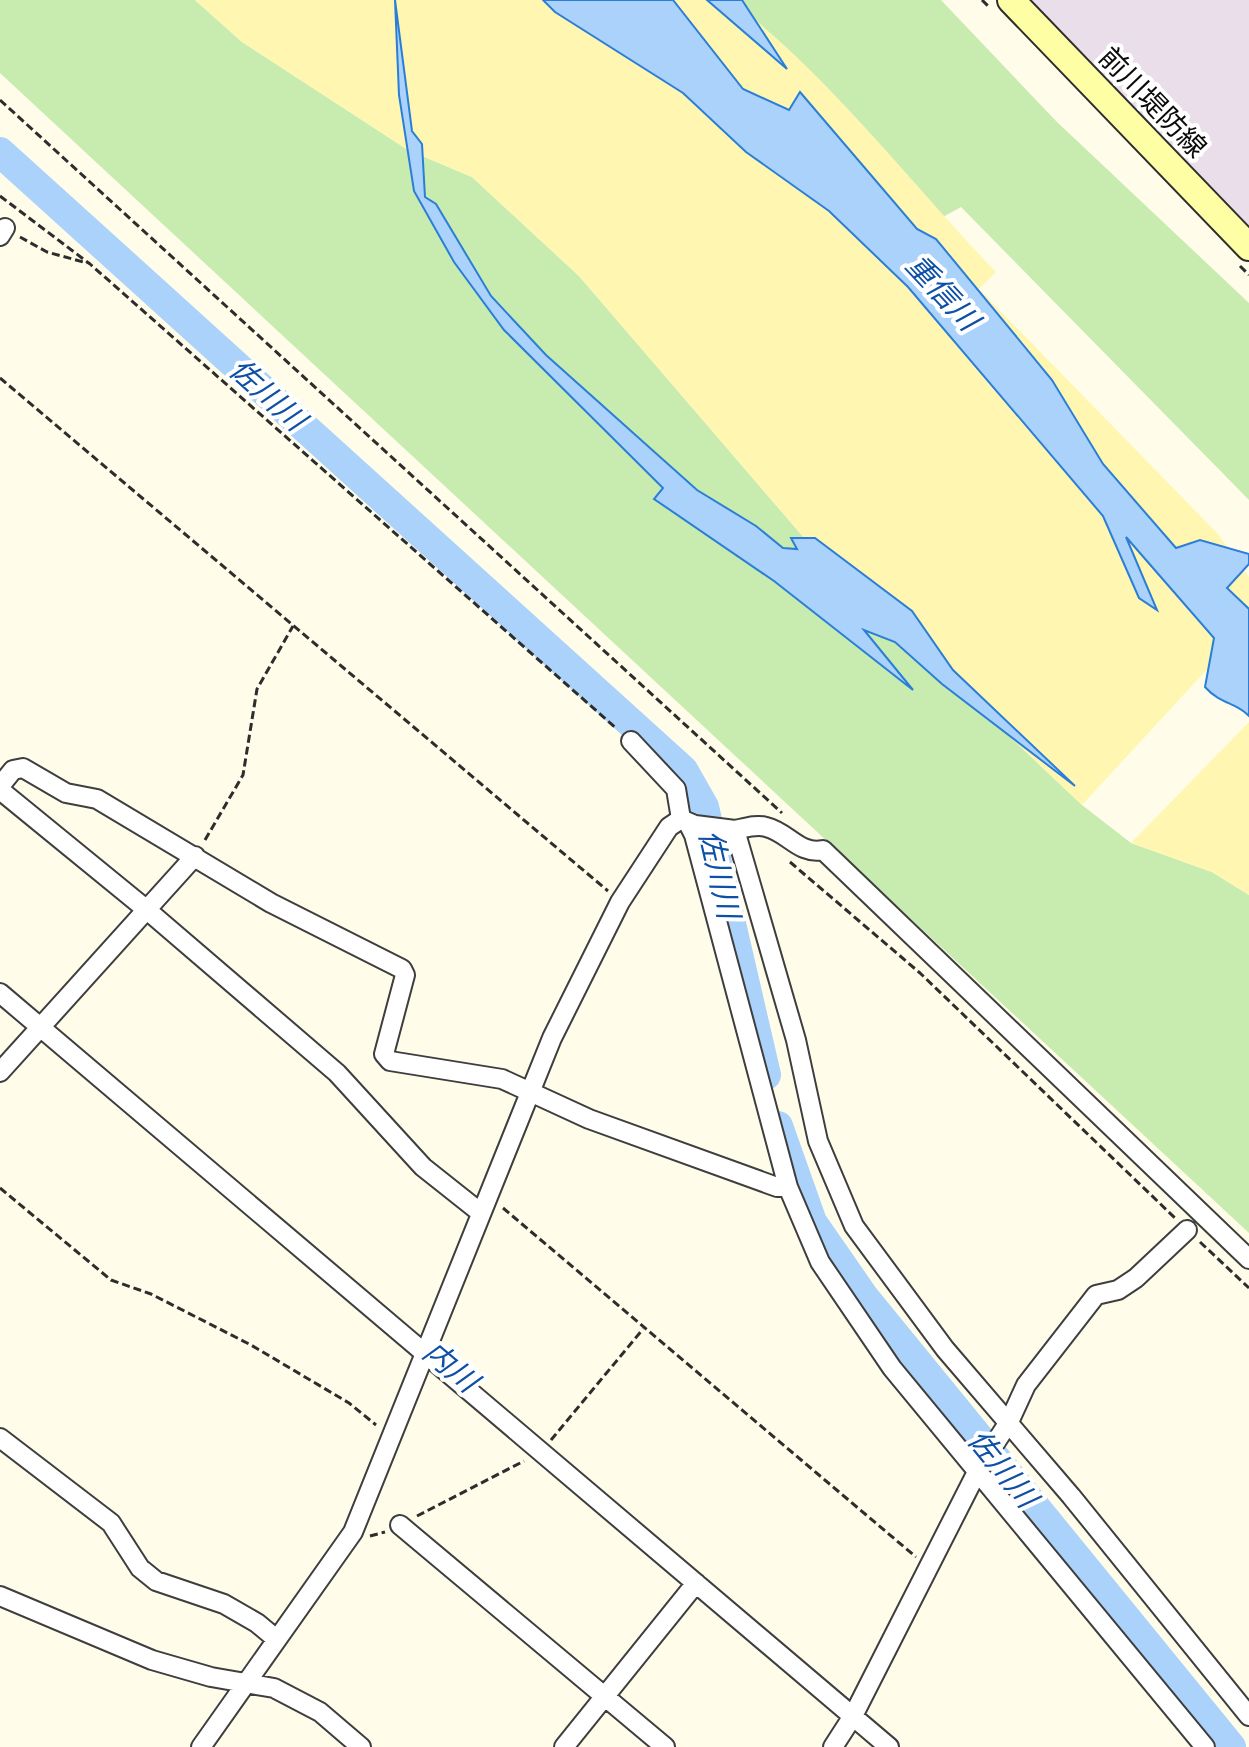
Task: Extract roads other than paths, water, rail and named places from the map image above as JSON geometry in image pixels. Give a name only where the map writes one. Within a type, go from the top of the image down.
[{"type":"street","name":"前川堤防線","points":[[1011,0],[1249,247]]},
{"type":"street","points":[[631,741],[676,789],[694,835],[788,1187],[820,1262],[892,1368],[979,1468],[1205,1747]]},
{"type":"street","points":[[481,1213],[423,1167],[337,1073],[0,788],[13,770],[23,768],[66,793],[110,806],[271,903],[402,969],[405,975],[384,1054],[390,1061],[502,1079],[589,1119],[777,1187],[788,1187]]},
{"type":"street","points":[[201,1747],[250,1681],[275,1638],[353,1532],[528,1091],[620,902],[669,827],[688,822],[731,830],[769,827],[800,847],[813,852],[823,850],[1249,1259]]},
{"type":"street","points":[[731,830],[796,1040],[818,1141],[854,1226],[906,1301],[1249,1716]]},
{"type":"street","points":[[0,1072],[195,856]]},
{"type":"street","points":[[0,993],[889,1747]]},
{"type":"street","points":[[833,1747],[853,1716],[979,1468],[1007,1424],[1026,1385],[1096,1295],[1118,1290],[1136,1278],[1187,1230]]},
{"type":"street","points":[[0,1438],[111,1523],[140,1568],[156,1581],[224,1604],[275,1638]]},
{"type":"street","points":[[400,1525],[665,1747]]},
{"type":"street","points":[[564,1747],[696,1583]]},
{"type":"street","points":[[0,1596],[152,1660],[211,1677],[250,1681],[300,1699],[361,1747]]},
{"type":"water","points":[[395,0],[412,131],[422,144],[425,197],[436,204],[491,296],[546,355],[697,490],[756,526],[783,548],[797,549],[791,538],[815,538],[912,611],[953,670],[1075,786],[942,684],[895,642],[864,630],[913,690],[774,581],[654,499],[663,488],[504,330],[454,262],[414,191],[399,95]]},
{"type":"water","name":"重信川","points":[[543,0],[673,0],[743,89],[789,110],[800,92],[917,229],[936,239],[1052,380],[1103,464],[1176,548],[1200,540],[1249,554],[1249,564],[1227,588],[1249,609],[1249,716],[1205,687],[1214,638],[1126,537],[1157,610],[1139,598],[1103,516],[908,287],[829,211],[746,152],[683,93],[555,12]]},
{"type":"water","points":[[707,0],[742,0],[787,69]]},
{"type":"waterway","name":"佐川川","points":[[0,152],[683,770],[704,807],[766,1075]]},
{"type":"waterway","name":"佐川川","points":[[778,1126],[812,1222],[864,1297],[1231,1747]]},
{"type":"water label","name":"内川","points":[[451,1366]]}]
